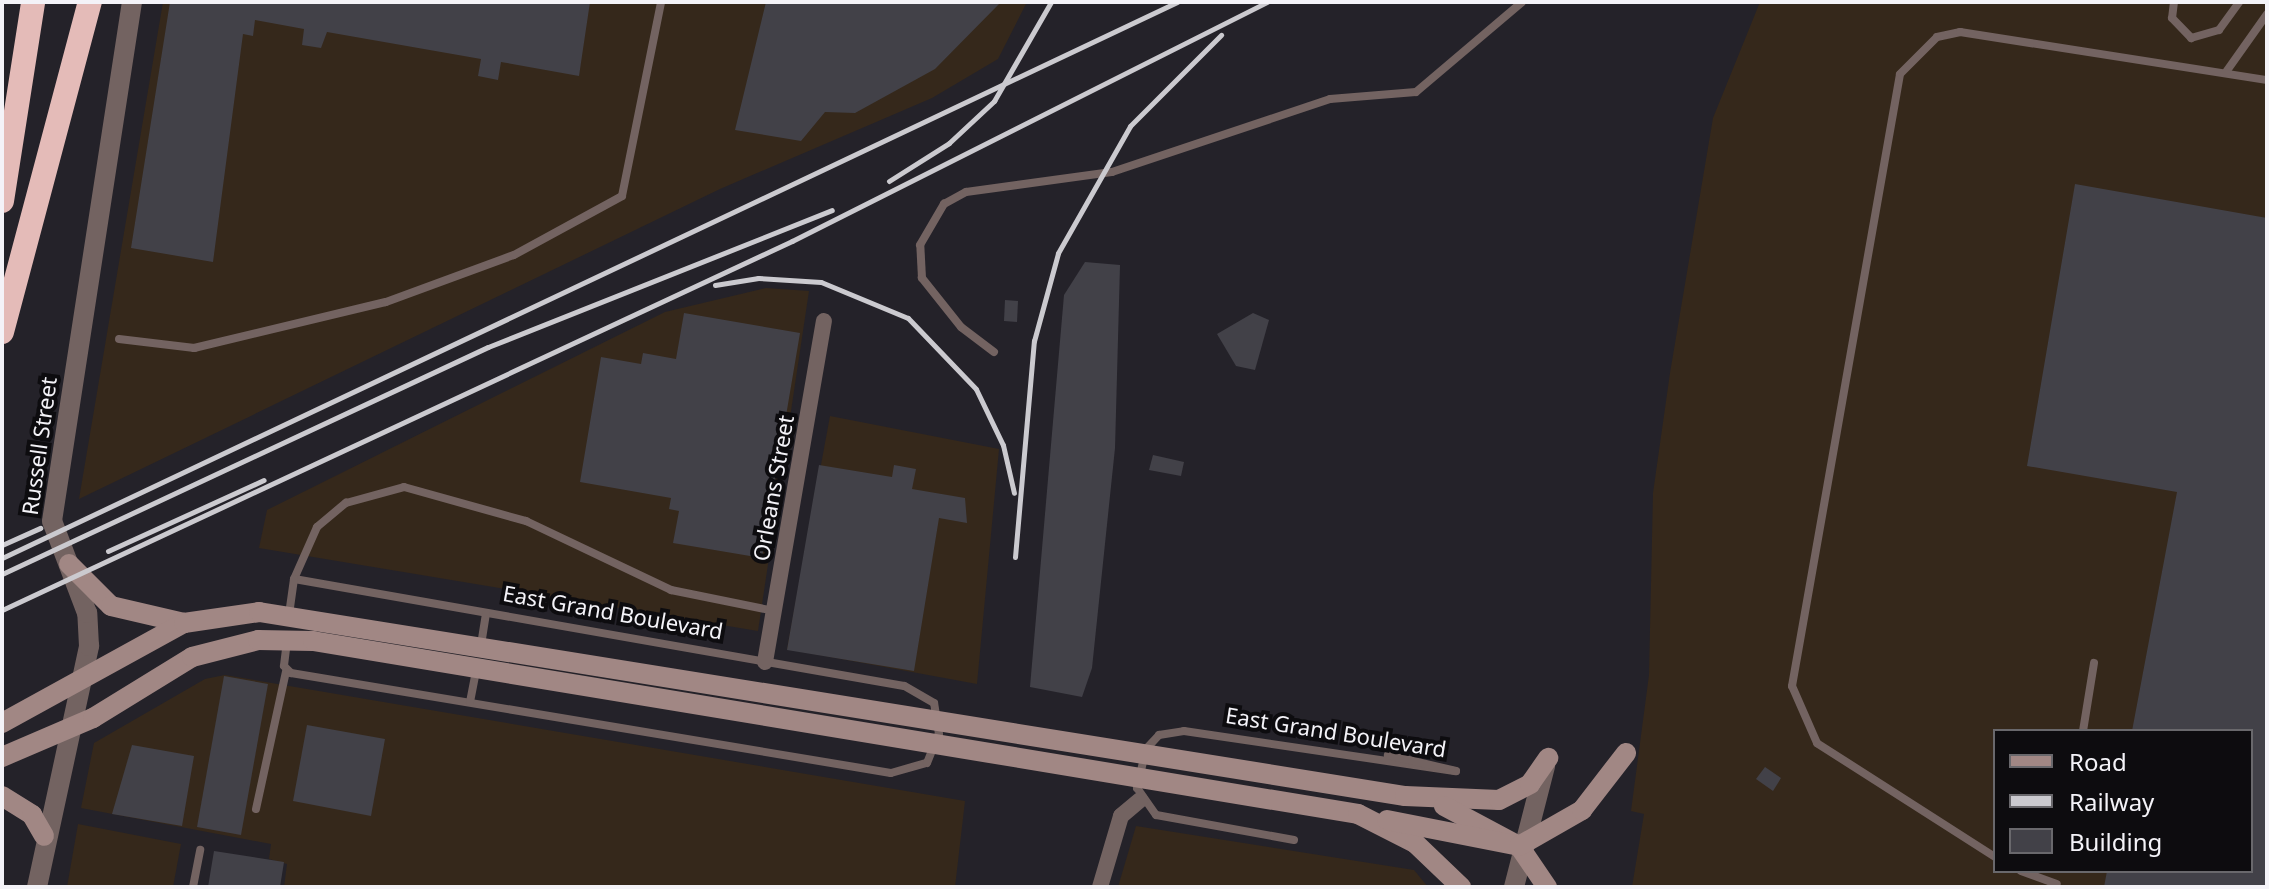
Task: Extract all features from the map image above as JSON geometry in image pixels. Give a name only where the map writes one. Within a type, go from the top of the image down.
[{"type":"highway","points":[[2,201],[33,2]]},
{"type":"highway","points":[[2,332],[90,2]]},
{"type":"main road","points":[[69,564],[104,602],[184,623],[289,613],[1405,796],[1499,800],[1530,784],[1548,758]]},
{"type":"main road","points":[[287,640],[289,613]]},
{"type":"main road","points":[[2,723],[79,685],[184,623]]},
{"type":"main road","points":[[2,757],[69,730],[192,657],[287,640],[1240,799],[1358,814],[1519,846],[1582,810],[1626,753]]},
{"type":"main road","points":[[476,672],[481,645]]},
{"type":"main road","points":[[2,796],[32,815],[47,832]]},
{"type":"main road","points":[[1405,796],[1468,815],[1519,846],[1547,887]]},
{"type":"main road","points":[[1358,814],[1415,843],[1461,887]]},
{"type":"street","name":"Russell Street","points":[[37,887],[90,632],[69,564],[52,532],[54,498],[132,2]]},
{"type":"street","name":"Orleans Street","points":[[765,662],[824,321]]},
{"type":"street","points":[[1514,887],[1519,846],[1548,758]]},
{"type":"street","points":[[1100,887],[1121,816],[1140,800]]},
{"type":"lane","points":[[119,339],[194,348],[386,302],[514,255],[622,196],[661,2]]},
{"type":"lane","points":[[994,352],[950,316],[922,278],[920,245],[944,204],[966,192],[1124,168],[1330,99],[1416,92],[1522,2]]},
{"type":"lane","points":[[2174,2],[2172,18],[2191,38],[2219,30],[2239,2]]},
{"type":"lane","points":[[2226,72],[2267,14]]},
{"type":"lane","points":[[1993,856],[1817,743],[1792,686],[1900,74],[1937,37],[1960,32],[2267,80]]},
{"type":"lane","points":[[289,613],[294,579],[317,527],[346,503],[404,487],[526,521],[671,590],[774,611]]},
{"type":"lane","name":"East Grand Boulevard","points":[[286,671],[891,773],[914,771],[931,759],[939,717],[925,693],[294,579]]},
{"type":"lane","points":[[481,645],[486,614]]},
{"type":"lane","points":[[256,809],[286,671],[287,640]]},
{"type":"lane","points":[[2083,729],[2094,663]]},
{"type":"lane","points":[[470,702],[476,672]]},
{"type":"lane","name":"East Grand Boulevard","points":[[1140,800],[1146,749],[1175,731],[1456,771],[1388,755]]},
{"type":"lane","points":[[1140,800],[1164,818],[1294,840]]},
{"type":"lane","points":[[193,887],[200,850]]},
{"type":"lane","points":[[2026,873],[2057,885]]},
{"type":"shaded area","points":[[163,2],[1027,2],[998,59],[932,98],[720,189],[79,499]]},
{"type":"shaded area","points":[[1760,2],[2267,2],[2267,887],[1632,887],[1644,814],[1631,811],[1649,675],[1653,493],[1713,118]]},
{"type":"shaded area","points":[[766,288],[809,291],[758,631],[259,548],[267,510],[665,312]]},
{"type":"shaded area","points":[[830,416],[999,449],[977,684],[787,649]]},
{"type":"shaded area","points":[[225,675],[965,801],[955,887],[284,887],[287,864],[269,859],[271,844],[81,808],[94,743],[205,679]]},
{"type":"shaded area","points":[[78,824],[181,844],[173,887],[67,887]]},
{"type":"shaded area","points":[[1136,826],[1414,870],[1428,887],[1118,887]]},
{"type":"building","points":[[170,2],[590,2],[579,76],[501,62],[498,80],[478,76],[481,59],[327,32],[321,48],[302,45],[304,29],[255,20],[253,36],[243,34],[213,262],[131,248]]},
{"type":"building","points":[[766,2],[1001,2],[935,69],[855,113],[825,112],[801,141],[735,130]]},
{"type":"building","points":[[2075,184],[2267,218],[2267,887],[2104,887],[2107,873],[2253,873],[2253,729],[2132,729],[2177,492],[2027,466]]},
{"type":"building","points":[[1085,262],[1120,265],[1115,448],[1092,668],[1082,697],[1030,687],[1064,295]]},
{"type":"building","points":[[1005,300],[1018,301],[1017,322],[1004,321]]},
{"type":"building","points":[[684,313],[800,333],[762,558],[673,543],[679,511],[669,509],[671,498],[580,482],[601,357],[641,364],[643,353],[676,359]]},
{"type":"building","points":[[1253,313],[1269,320],[1255,370],[1236,366],[1217,334]]},
{"type":"building","points":[[1153,455],[1184,462],[1181,476],[1149,470]]},
{"type":"building","points":[[819,465],[892,477],[894,465],[916,469],[912,489],[965,498],[967,523],[939,518],[914,671],[787,650]]},
{"type":"building","points":[[224,676],[268,684],[241,835],[197,827]]},
{"type":"building","points":[[307,725],[385,739],[371,816],[293,801]]},
{"type":"building","points":[[132,745],[194,756],[182,826],[112,814]]},
{"type":"building","points":[[1765,767],[1781,778],[1773,791],[1756,779]]},
{"type":"building","points":[[214,851],[284,862],[280,887],[208,887]]},
{"type":"railway","points":[[889,181],[949,143],[994,101],[1051,2]]},
{"type":"railway","points":[[2,558],[1177,2]]},
{"type":"railway","points":[[2,610],[792,241],[1267,2]]},
{"type":"railway","points":[[1015,557],[1034,341],[1058,253],[1130,126],[1221,35]]},
{"type":"railway","points":[[2,574],[488,347],[832,210]]},
{"type":"railway","points":[[715,285],[758,278],[821,282],[908,318],[976,389],[1003,445],[1014,493]]},
{"type":"railway","points":[[108,551],[264,480]]},
{"type":"railway","points":[[2,545],[40,528]]}]
